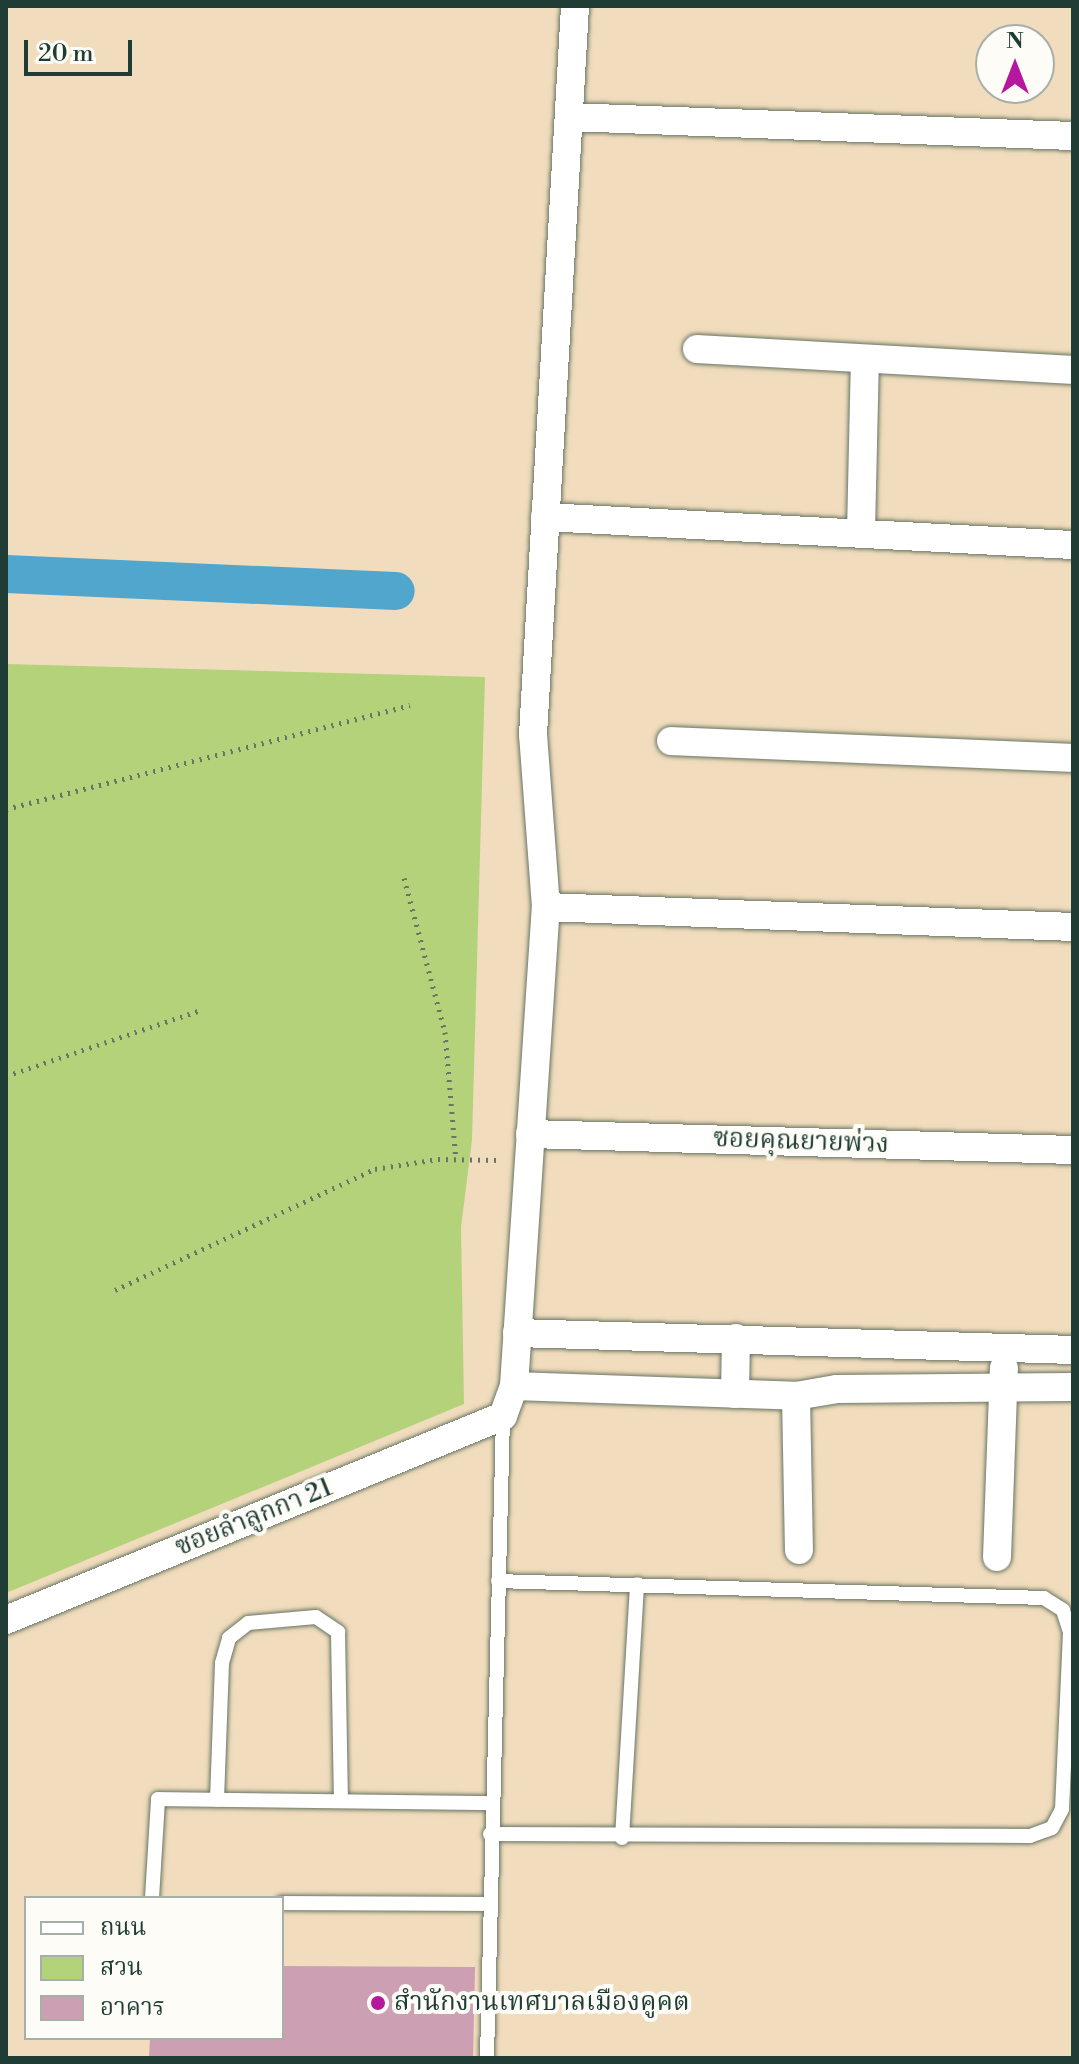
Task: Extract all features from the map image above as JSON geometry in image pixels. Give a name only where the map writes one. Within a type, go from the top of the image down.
[{"type":"street","points":[[503,1416],[514,1386],[546,907],[533,735],[575,6]]},
{"type":"street","points":[[569,117],[1073,136]]},
{"type":"street","points":[[697,349],[865,362],[1073,370]]},
{"type":"street","points":[[861,532],[865,362]]},
{"type":"street","points":[[545,517],[1073,545]]},
{"type":"street","points":[[671,741],[1073,758]]},
{"type":"street","points":[[546,907],[1073,927]]},
{"type":"street","name":"ซอยคุณยายพ่วง","points":[[529,1147],[1073,1150]]},
{"type":"street","points":[[517,1333],[1073,1350]]},
{"type":"street","points":[[735,1394],[736,1338]]},
{"type":"street","points":[[997,1557],[1005,1348]]},
{"type":"street","points":[[514,1386],[796,1396],[837,1389],[1003,1384],[1073,1387]]},
{"type":"street","points":[[796,1396],[799,1550]]},
{"type":"street","name":"ซอยลำลูกกา 21","points":[[6,1620],[503,1416]]},
{"type":"lane","points":[[487,2058],[490,1834],[503,1416]]},
{"type":"lane","points":[[490,1834],[622,1838],[1030,1836],[1052,1828],[1062,1809],[1070,1632],[1063,1610],[1044,1598],[498,1581]]},
{"type":"lane","points":[[622,1838],[637,1584]]},
{"type":"lane","points":[[217,1800],[222,1663],[229,1638],[248,1623],[316,1617],[338,1632],[341,1801]]},
{"type":"lane","points":[[152,1896],[158,1799],[492,1803]]},
{"type":"lane","points":[[284,1903],[489,1904]]},
{"type":"path","points":[[6,809],[410,705]]},
{"type":"path","points":[[404,878],[445,1032],[456,1160]]},
{"type":"path","points":[[6,1076],[198,1011]]},
{"type":"path","points":[[115,1290],[375,1169],[456,1160],[529,1147]]},
{"type":"green space","points":[[6,664],[485,677],[472,1140],[461,1227],[464,1404],[6,1593]]},
{"type":"building","name":"สำนักงานเทศบาลเมืองคูคต","points":[[284,1966],[475,1967],[473,2058],[149,2058],[150,2040],[284,2040]]},
{"type":"waterway","points":[[6,574],[396,591]]},
{"type":"place","name":"สำนักงานเทศบาลเมืองคูคต","points":[[378,2003]]}]
